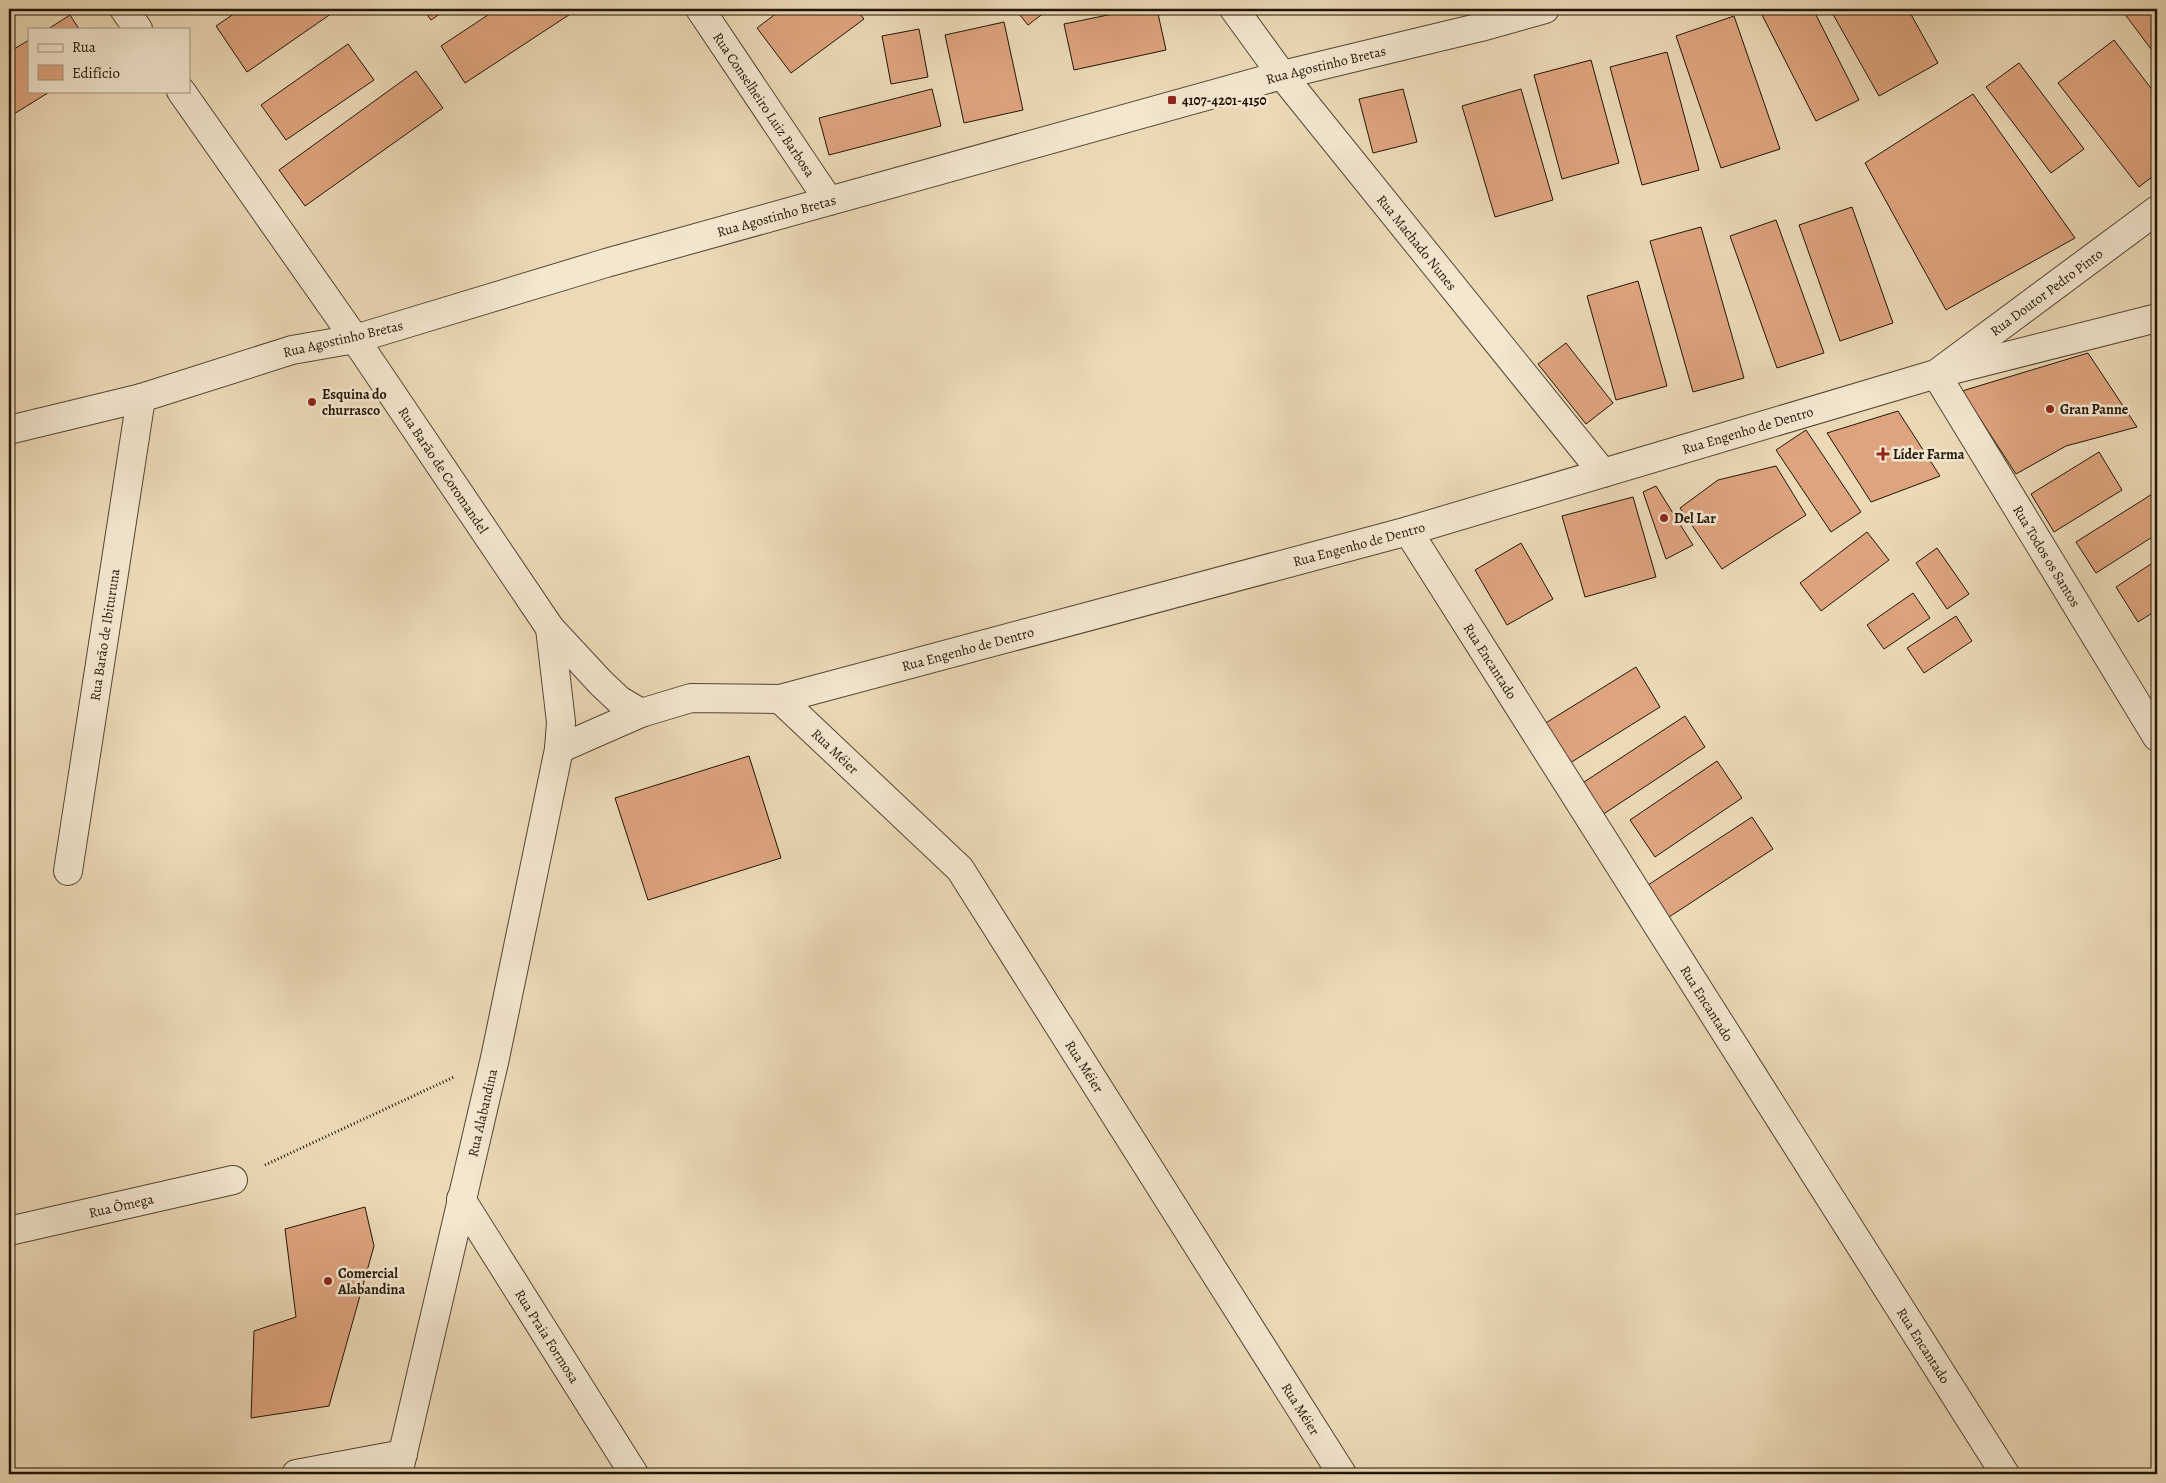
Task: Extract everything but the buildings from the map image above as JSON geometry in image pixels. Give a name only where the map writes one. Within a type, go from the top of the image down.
[{"type":"street","name":"Rua Conselheiro Luiz Barbosa","points":[[700,9],[829,201]]},
{"type":"street","name":"Rua Machado Nunes","points":[[1234,9],[1282,75],[1603,473]]},
{"type":"street","name":"Rua Agostinho Bretas","points":[[9,430],[141,398],[292,350],[354,339],[606,263],[1282,75],[1481,27],[1545,9]]},
{"type":"street","name":"Rua Barão de Coromandel","points":[[182,92],[354,339],[550,628],[619,700],[641,713]]},
{"type":"street","name":"Rua Doutor Pedro Pinto","points":[[1936,374],[2157,210]]},
{"type":"street","name":"Rua Engenho de Dentro","points":[[559,749],[641,713],[690,698],[780,699],[1408,532],[1936,374],[2157,318]]},
{"type":"street","name":"Rua Todos os Santos","points":[[1936,374],[2157,737]]},
{"type":"street","name":"Rua Barão de Ibituruna","points":[[68,871],[141,398]]},
{"type":"street","name":"Rua Encantado","points":[[1408,532],[2005,1474]]},
{"type":"street","name":"Rua Barão de Coromandel","points":[[550,628],[562,722],[559,749]]},
{"type":"street","name":"Rua Méier","points":[[780,699],[960,869],[1342,1474]]},
{"type":"street","name":"Rua Alabandina","points":[[401,1464],[495,1058],[559,749]]},
{"type":"street","name":"Rua Ômega","points":[[9,1231],[233,1180]]},
{"type":"street","name":"Rua Praia Formosa","points":[[461,1199],[634,1474]]},
{"type":"street","points":[[296,1474],[401,1464]]},
{"type":"path","points":[[233,1180],[495,1058]]},
{"type":"place","name":"4107-4201-4150","points":[[1172,100]]},
{"type":"place","name":"Esquina do churrasco","points":[[312,402]]},
{"type":"place","name":"Gran Panne","points":[[2050,409]]},
{"type":"place","name":"Líder Farma","points":[[1883,454]]},
{"type":"place","name":"Del Lar","points":[[1664,518]]},
{"type":"place","name":"Comercial Alabandina","points":[[328,1281]]}]
